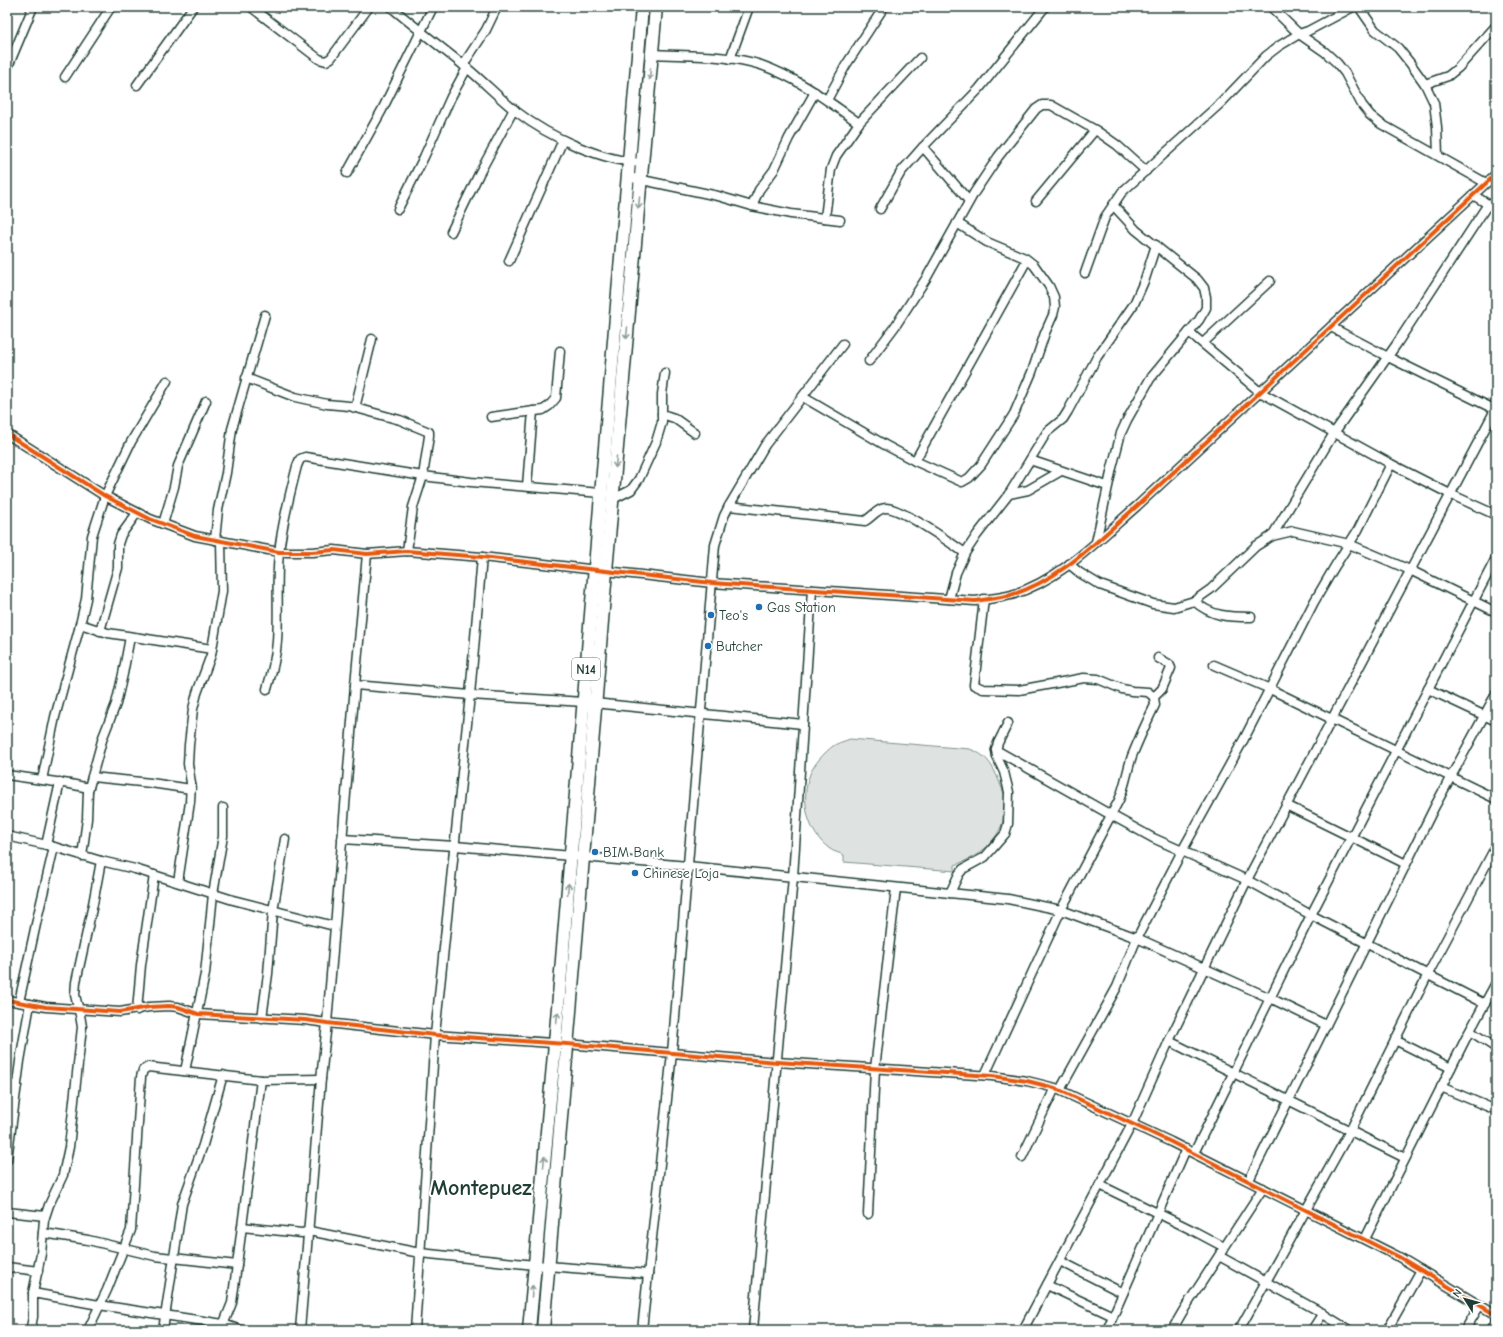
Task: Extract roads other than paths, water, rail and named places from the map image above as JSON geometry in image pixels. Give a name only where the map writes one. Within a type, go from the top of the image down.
[{"type":"main road","name":"N14","points":[[600,571],[612,499],[614,415],[628,177],[642,7]]},
{"type":"main road","name":"N14","points":[[529,1330],[570,856],[589,703],[600,571],[601,493],[614,415],[643,163],[656,7]]},
{"type":"main road","name":"N14","points":[[543,1330],[583,858],[589,703]]},
{"type":"main road","points":[[546,1139],[558,1140]]},
{"type":"street","points":[[7,69],[33,7]]},
{"type":"street","points":[[65,77],[111,7]]},
{"type":"street","points":[[137,85],[193,7]]},
{"type":"street","points":[[251,7],[319,59],[326,61],[331,58],[369,7]]},
{"type":"street","points":[[391,7],[534,124],[563,140],[603,155],[629,162],[643,163]]},
{"type":"street","points":[[347,173],[382,110],[433,7]]},
{"type":"street","points":[[398,209],[424,157],[465,67],[497,7]]},
{"type":"street","points":[[730,59],[749,7]]},
{"type":"street","points":[[827,100],[846,66],[884,7]]},
{"type":"street","points":[[880,209],[901,172],[979,89],[1045,7]]},
{"type":"street","points":[[1271,7],[1280,10],[1299,34],[1325,52],[1337,63],[1345,73],[1362,105],[1370,115],[1397,134],[1438,155],[1486,183]]},
{"type":"street","points":[[1085,273],[1105,217],[1122,192],[1222,102],[1266,56],[1299,34],[1308,31],[1353,7]]},
{"type":"street","points":[[1359,7],[1375,30],[1398,48],[1424,84],[1434,103],[1438,155]]},
{"type":"street","points":[[1424,84],[1439,81],[1453,72],[1496,26]]},
{"type":"street","points":[[652,54],[730,59],[761,65],[791,78],[815,92],[859,123]]},
{"type":"street","points":[[824,218],[831,169],[844,143],[859,123],[920,58]]},
{"type":"street","points":[[752,206],[759,190],[774,170],[789,138],[815,92]]},
{"type":"street","points":[[869,361],[896,325],[924,282],[969,201],[998,157],[1036,109],[1042,105],[1051,106],[1095,130],[1117,145],[1146,171]]},
{"type":"street","points":[[451,232],[479,174],[514,109]]},
{"type":"street","points":[[1036,201],[1095,130]]},
{"type":"street","points":[[509,261],[563,140]]},
{"type":"street","points":[[923,147],[969,201]]},
{"type":"street","points":[[7,434],[105,496],[137,513],[195,536],[279,552],[334,550],[367,554],[407,551],[712,583],[949,599],[975,600],[1011,595],[1044,580],[1081,556],[1496,174]]},
{"type":"street","points":[[628,177],[718,196],[752,206],[791,214],[840,220]]},
{"type":"street","points":[[1473,196],[1496,209]]},
{"type":"street","points":[[1272,536],[1334,433],[1388,357],[1488,204]]},
{"type":"street","points":[[1096,542],[1107,486],[1121,433],[1127,420],[1150,380],[1199,320],[1206,308],[1204,288],[1197,279],[1136,230],[1113,205]]},
{"type":"street","points":[[803,396],[855,428],[915,461],[962,482],[966,481],[981,465],[1014,414],[1032,372],[1055,307],[1054,297],[1049,286],[1040,272],[1027,260],[987,242],[957,223]]},
{"type":"street","points":[[949,599],[956,573],[965,553],[1009,494],[1047,432],[1063,419],[1097,357],[1134,304],[1145,279],[1156,246]]},
{"type":"street","points":[[915,461],[1027,260]]},
{"type":"street","points":[[1204,343],[1270,281]]},
{"type":"street","points":[[178,882],[190,802],[191,789],[188,764],[193,709],[212,649],[222,591],[218,541],[218,510],[226,473],[232,428],[265,315]]},
{"type":"street","points":[[1023,1330],[1132,1124],[1169,1041],[1247,880],[1496,409],[1388,357],[1331,327]]},
{"type":"street","points":[[1189,332],[1204,343],[1260,392],[1391,464],[1450,494],[1496,515]]},
{"type":"street","points":[[355,408],[372,339]]},
{"type":"street","points":[[642,1330],[672,1053],[715,545],[724,516],[729,506],[765,445],[843,344]]},
{"type":"street","points":[[492,417],[543,410],[549,406],[556,398],[560,351]]},
{"type":"street","points":[[612,499],[631,490],[639,479],[656,442],[662,422],[662,394],[665,373]]},
{"type":"street","points":[[246,378],[295,397],[355,408],[400,420],[429,432],[424,476],[413,507],[407,551]]},
{"type":"street","points":[[42,780],[55,717],[86,599],[92,536],[105,496],[131,442],[167,381]]},
{"type":"street","points":[[163,524],[174,487],[178,466],[206,401]]},
{"type":"street","points":[[527,486],[533,411]]},
{"type":"street","points":[[662,414],[674,418],[695,432]]},
{"type":"street","points":[[267,689],[275,662],[277,642],[279,552],[283,527],[297,466],[300,459],[305,457],[471,482],[601,493]]},
{"type":"street","points":[[1030,460],[1107,486]]},
{"type":"street","points":[[1022,1157],[1058,1089],[1117,987],[1137,938],[1182,851],[1270,689],[1314,602],[1362,523],[1391,464]]},
{"type":"street","points":[[1009,494],[1028,490],[1061,471]]},
{"type":"street","points":[[729,506],[865,521],[881,509],[887,508],[908,516],[965,553]]},
{"type":"street","points":[[100,631],[118,568],[118,544],[121,535],[137,513]]},
{"type":"street","points":[[1069,564],[1080,573],[1100,585],[1153,604],[1174,606],[1194,601],[1211,589],[1256,546],[1272,536],[1293,531],[1349,544],[1410,570],[1496,612]]},
{"type":"street","points":[[300,1330],[367,554]]},
{"type":"street","points":[[415,1330],[435,1035],[470,695],[482,558]]},
{"type":"street","points":[[1194,1153],[1311,915],[1496,558]]},
{"type":"street","points":[[753,1330],[793,877],[812,590]]},
{"type":"street","points":[[984,599],[974,685],[976,687],[983,689],[1019,690],[1084,678],[1098,679],[1122,689],[1148,692],[1154,697],[1155,705],[1132,756],[1123,790],[1061,910],[985,1075]]},
{"type":"street","points":[[1194,601],[1213,613],[1227,617],[1252,617]]},
{"type":"street","points":[[80,624],[100,631],[130,637],[212,649]]},
{"type":"street","points":[[82,856],[89,788],[103,737],[116,704],[130,637]]},
{"type":"street","points":[[1154,697],[1162,689],[1171,668],[1169,664],[1158,658]]},
{"type":"street","points":[[1214,665],[1270,689],[1496,799]]},
{"type":"street","points":[[355,684],[470,695],[589,703],[803,724]]},
{"type":"street","points":[[1428,689],[1496,721]]},
{"type":"street","points":[[1249,1180],[1406,864],[1451,776],[1496,694]]},
{"type":"street","points":[[950,893],[963,869],[984,857],[993,849],[1005,834],[1008,824],[1009,792],[996,750],[1008,723]]},
{"type":"street","points":[[996,750],[1153,838],[1247,880],[1311,915],[1485,1004]]},
{"type":"street","points":[[7,775],[60,782],[89,788]]},
{"type":"street","points":[[92,777],[191,789]]},
{"type":"street","points":[[19,1002],[38,915],[60,782]]},
{"type":"street","points":[[1286,805],[1406,864]]},
{"type":"street","points":[[185,1071],[198,1014],[205,974],[213,894],[223,836],[223,808]]},
{"type":"street","points":[[7,836],[50,846],[101,862],[135,869],[213,894],[334,926]]},
{"type":"street","points":[[262,1018],[268,974],[273,911],[285,839]]},
{"type":"street","points":[[342,839],[455,846],[688,866],[1008,899],[1061,910],[1137,938],[1326,1025]]},
{"type":"street","points":[[1239,1330],[1350,1131],[1428,974],[1496,846]]},
{"type":"street","points":[[28,1330],[31,1327],[33,1317],[33,1293],[38,1271],[45,1216],[63,1175],[69,1147],[82,1027],[75,995],[76,982],[101,862]]},
{"type":"street","points":[[138,1010],[141,965],[154,875]]},
{"type":"street","points":[[868,1214],[875,1068],[896,888]]},
{"type":"street","points":[[1365,1239],[1451,1068],[1496,983]]},
{"type":"street","points":[[7,1000],[46,1007],[120,1012],[149,1007],[168,1006],[178,1007],[198,1014],[305,1020],[435,1035],[555,1043],[777,1062],[985,1075],[1027,1081],[1058,1089],[1249,1180],[1365,1239],[1421,1270],[1496,1315]]},
{"type":"street","points":[[7,1160],[30,1004]]},
{"type":"street","points":[[1470,1031],[1496,1048]]},
{"type":"street","points":[[1395,1040],[1451,1068]]},
{"type":"street","points":[[1169,1041],[1405,1158]]},
{"type":"street","points":[[88,1330],[107,1290],[131,1230],[141,1077],[143,1070],[148,1067],[261,1080],[321,1080]]},
{"type":"street","points":[[163,1330],[167,1315],[182,1204],[203,1145],[223,1075]]},
{"type":"street","points":[[222,1327],[232,1303],[261,1080]]},
{"type":"street","points":[[7,1084],[17,1086]]},
{"type":"street","points":[[1442,1087],[1496,1110]]},
{"type":"street","points":[[1106,1330],[1186,1149]]},
{"type":"street","points":[[1100,1185],[1157,1212],[1224,1247]]},
{"type":"street","points":[[1172,1330],[1183,1310],[1263,1188]]},
{"type":"street","points":[[7,1212],[45,1216]]},
{"type":"street","points":[[242,1227],[302,1233],[309,1231],[420,1253],[535,1265],[648,1274]]},
{"type":"street","points":[[43,1233],[88,1240],[155,1256],[237,1265]]},
{"type":"street","points":[[1219,1256],[1322,1313],[1349,1330]]},
{"type":"street","points":[[1060,1261],[1123,1293]]},
{"type":"street","points":[[7,1267],[38,1271]]},
{"type":"street","points":[[1387,1330],[1421,1270]]},
{"type":"street","points":[[1047,1285],[1113,1316]]},
{"type":"street","points":[[33,1293],[167,1315],[241,1330]]},
{"type":"street","points":[[1465,1330],[1480,1305]]},
{"type":"street","points":[[1312,1330],[1322,1313]]},
{"type":"street","points":[[1491,1330],[1496,1322]]},
{"type":"place","name":"Gas Station","points":[[759,607]]},
{"type":"place","name":"Teo's","points":[[711,615]]},
{"type":"place","name":"Butcher","points":[[708,646]]},
{"type":"place","name":"BIM Bank","points":[[595,852]]},
{"type":"place","name":"Chinese Loja","points":[[635,873]]},
{"type":"district","name":"Montepuez","points":[[481,1187]]}]
